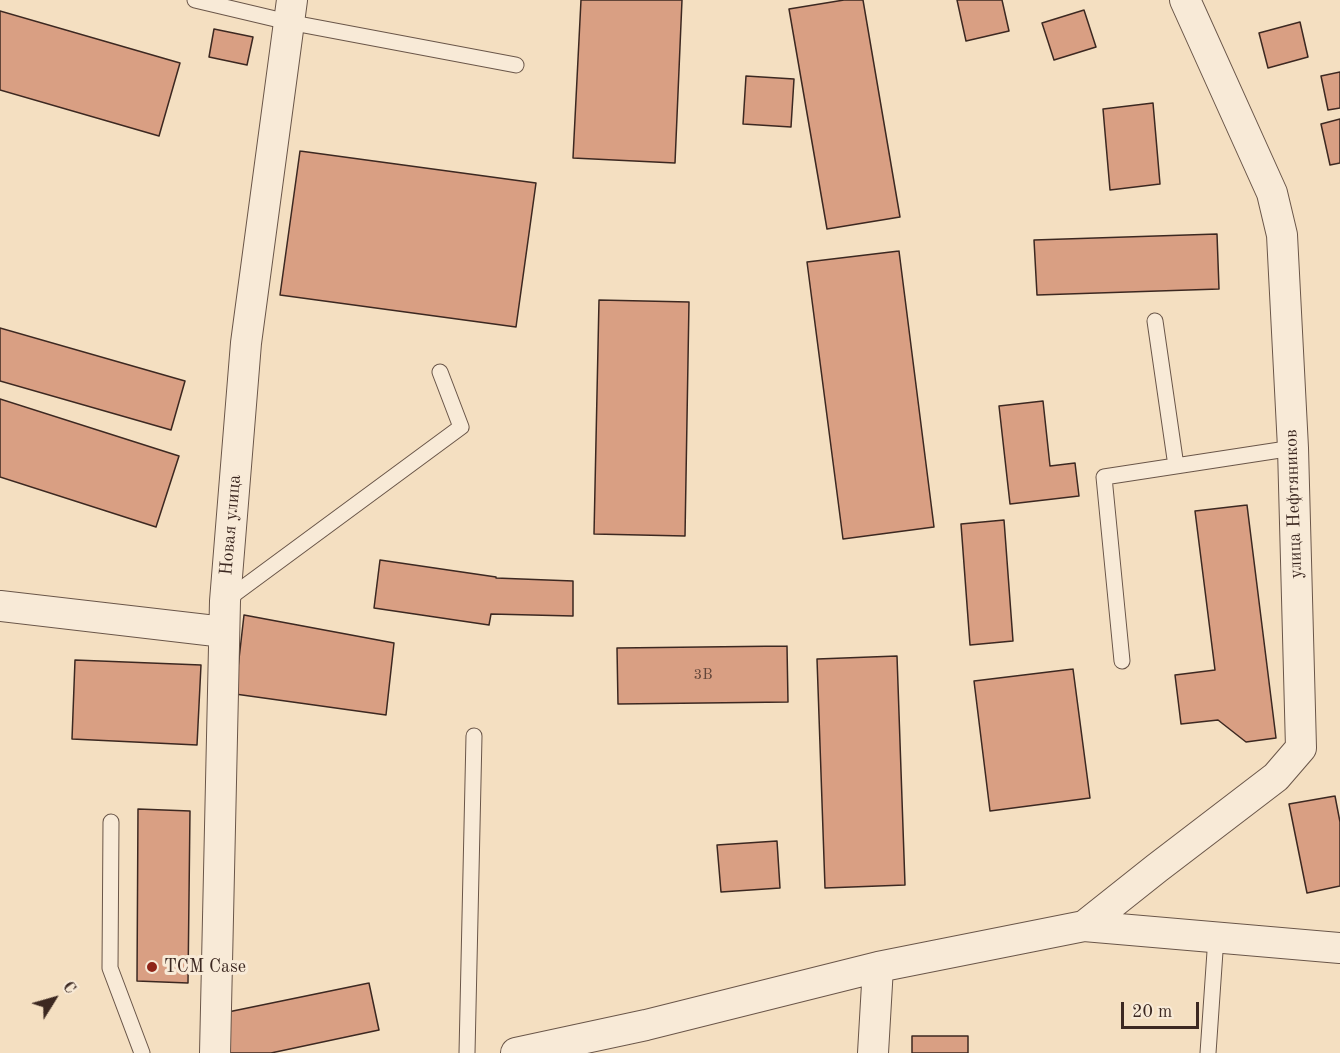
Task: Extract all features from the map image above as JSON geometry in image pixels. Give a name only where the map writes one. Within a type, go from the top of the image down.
[{"type":"street","name":"улица Нефтяников","points":[[1084,926],[1276,777],[1301,748],[1293,448],[1282,235],[1272,193],[1185,0]]},
{"type":"street","name":"Новая улица","points":[[214,1053],[225,601],[246,343],[290,11]]},
{"type":"street","points":[[0,606],[224,632]]},
{"type":"street","points":[[516,1053],[646,1025],[878,967],[1084,926],[1340,948]]},
{"type":"street","points":[[873,1053],[878,967]]},
{"type":"lane","points":[[195,0],[290,11],[516,65]]},
{"type":"lane","points":[[1155,321],[1176,466]]},
{"type":"lane","points":[[225,601],[461,427],[440,372]]},
{"type":"lane","points":[[1122,661],[1104,477],[1293,448]]},
{"type":"lane","points":[[467,1053],[474,736]]},
{"type":"lane","points":[[111,822],[110,968],[142,1053]]},
{"type":"lane","points":[[1208,1053],[1216,938]]},
{"type":"building","points":[[581,0],[682,0],[675,163],[573,158]]},
{"type":"building","points":[[844,0],[863,0],[900,217],[827,229],[789,9]]},
{"type":"building","points":[[957,0],[1002,0],[1009,31],[966,41]]},
{"type":"building","points":[[1084,10],[1096,47],[1054,60],[1042,23]]},
{"type":"building","points":[[0,11],[180,63],[159,136],[0,90]]},
{"type":"building","points":[[1300,22],[1308,57],[1268,68],[1259,33]]},
{"type":"building","points":[[214,29],[253,37],[247,65],[209,57]]},
{"type":"building","points":[[1340,72],[1340,108],[1328,110],[1321,76]]},
{"type":"building","points":[[746,76],[794,79],[791,127],[743,124]]},
{"type":"building","points":[[1153,103],[1160,184],[1110,190],[1103,109]]},
{"type":"building","points":[[1340,119],[1340,163],[1330,165],[1321,124]]},
{"type":"building","points":[[300,151],[536,183],[516,327],[280,295]]},
{"type":"building","points":[[1217,234],[1219,289],[1037,295],[1034,240]]},
{"type":"building","points":[[899,251],[934,527],[843,539],[807,262]]},
{"type":"building","points":[[599,300],[689,302],[685,536],[594,534]]},
{"type":"building","points":[[0,328],[185,381],[171,430],[0,381]]},
{"type":"building","points":[[0,399],[179,456],[156,527],[0,477]]},
{"type":"building","points":[[1043,401],[1050,466],[1075,463],[1079,496],[1010,504],[999,406]]},
{"type":"building","points":[[1247,505],[1276,738],[1246,742],[1218,720],[1181,724],[1175,675],[1215,670],[1195,511]]},
{"type":"building","points":[[1004,520],[1013,641],[970,645],[961,524]]},
{"type":"building","points":[[380,560],[496,578],[573,581],[573,616],[491,614],[489,625],[374,608]]},
{"type":"building","points":[[244,615],[394,643],[386,715],[235,694]]},
{"type":"building","points":[[787,646],[788,702],[618,704],[617,648]]},
{"type":"building","points":[[897,656],[905,885],[825,888],[817,659]]},
{"type":"building","points":[[75,660],[201,665],[197,745],[72,739]]},
{"type":"building","points":[[1073,669],[1090,798],[990,811],[974,681]]},
{"type":"building","points":[[1335,796],[1340,822],[1340,886],[1307,893],[1289,804]]},
{"type":"building","points":[[138,809],[190,811],[188,983],[137,981]]},
{"type":"building","points":[[777,841],[780,888],[721,892],[717,845]]},
{"type":"building","points":[[369,983],[379,1030],[271,1053],[227,1053],[228,1012]]},
{"type":"building","points":[[912,1036],[968,1036],[968,1053],[912,1053]]},
{"type":"place","name":"ТСМ Case","points":[[152,967]]}]
